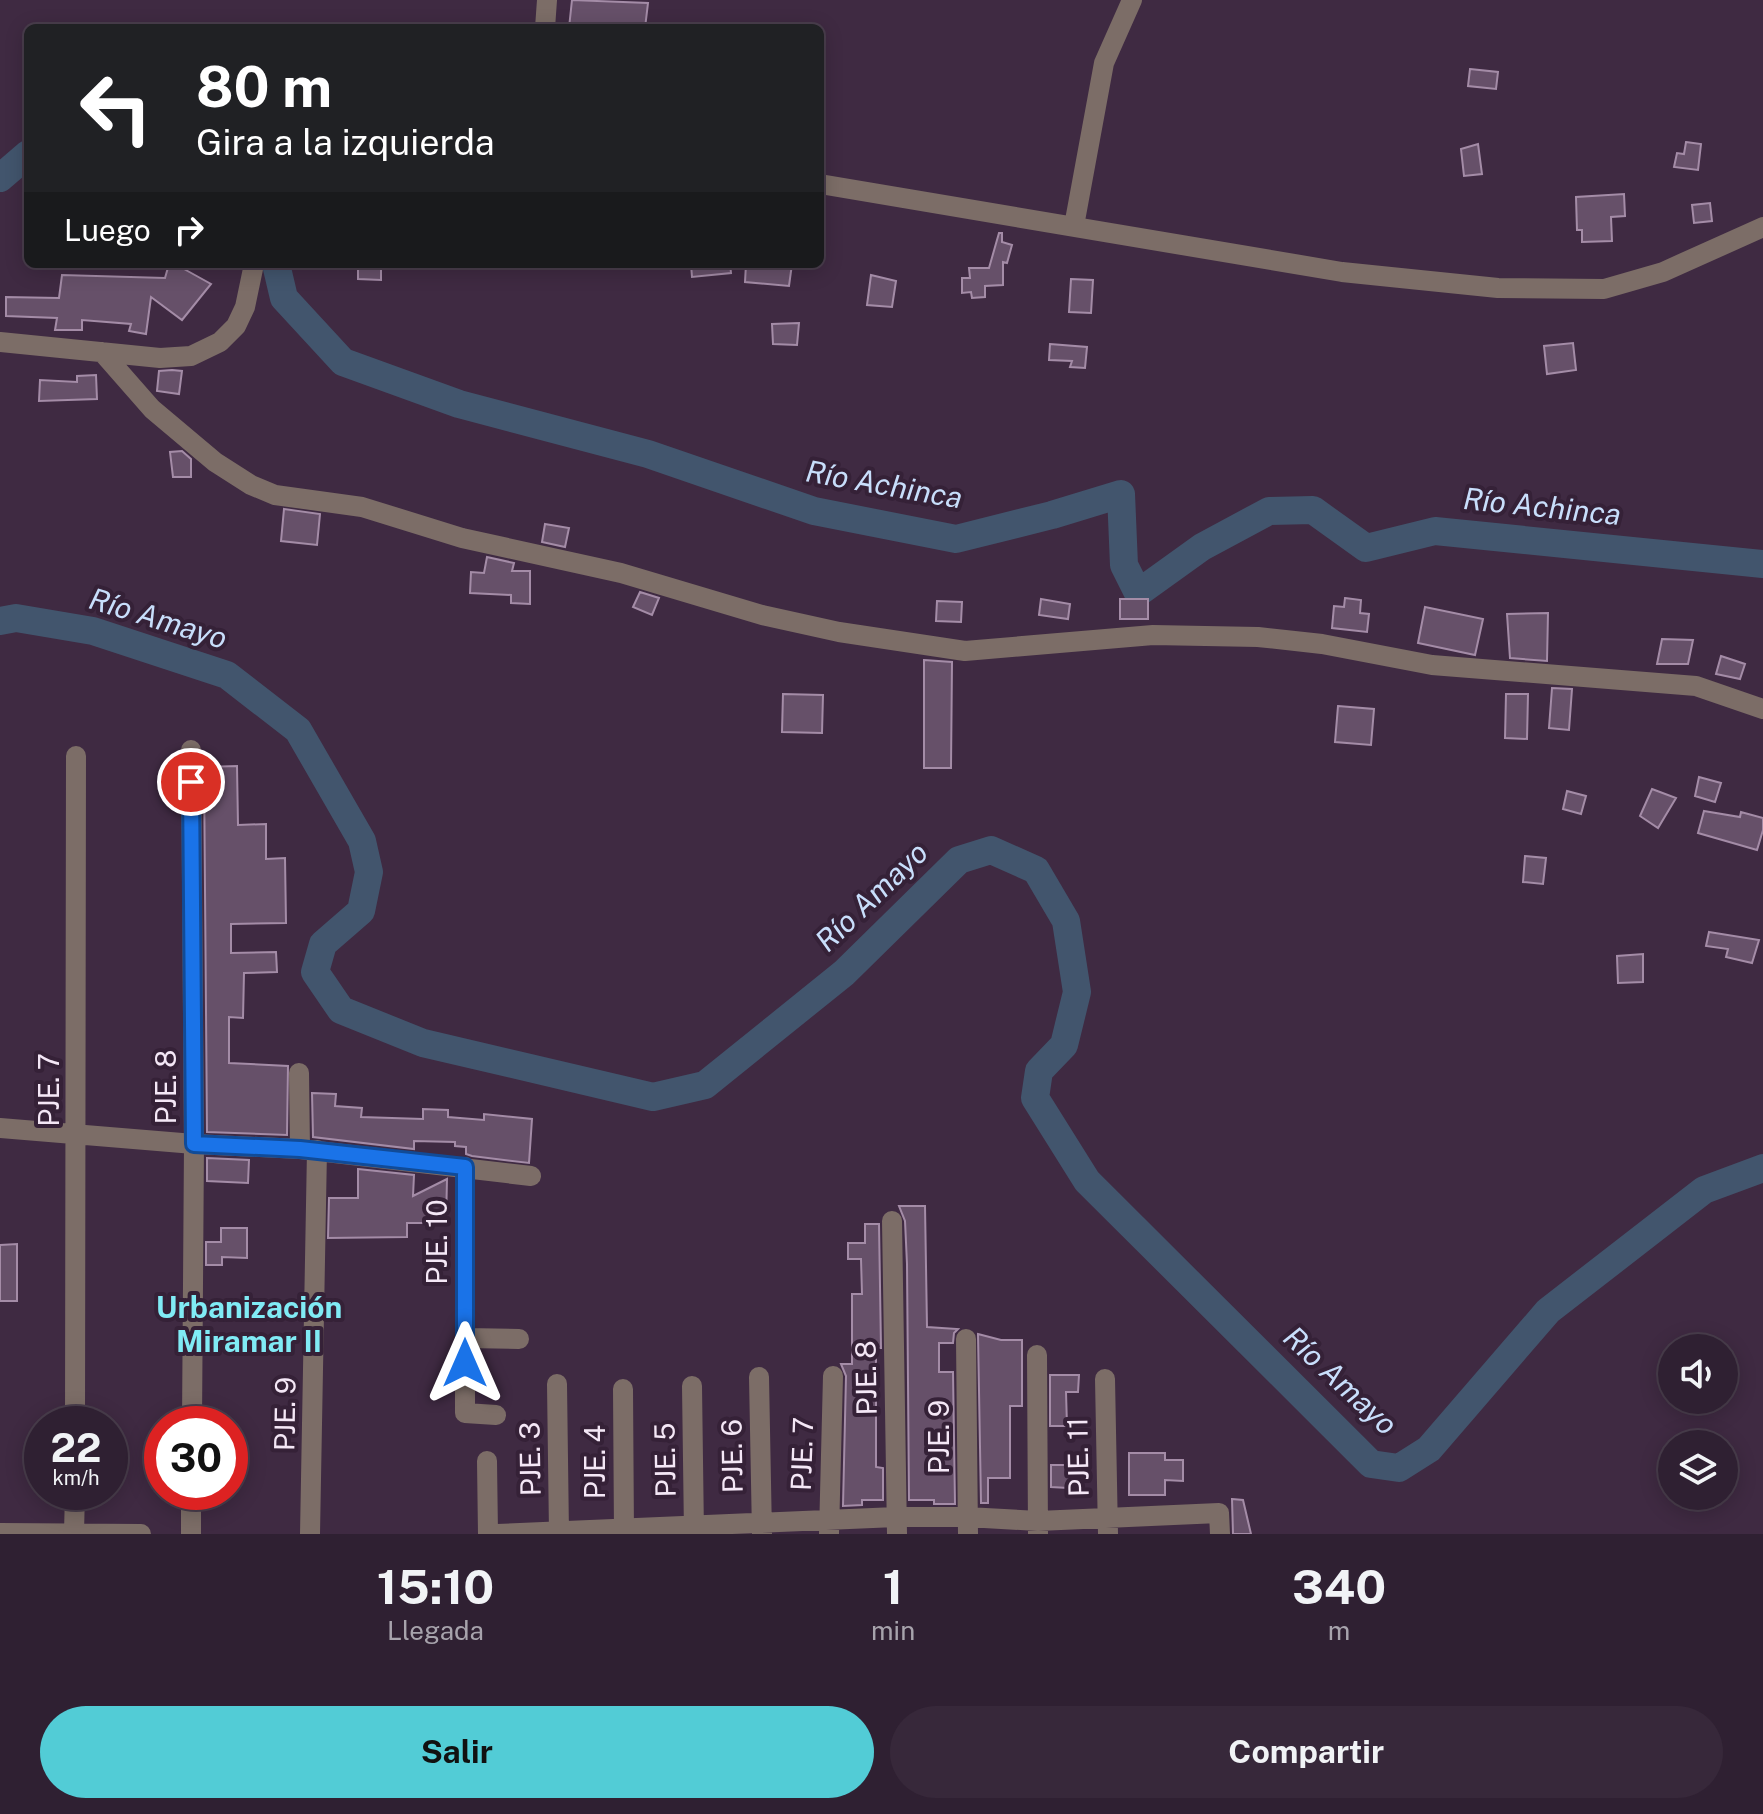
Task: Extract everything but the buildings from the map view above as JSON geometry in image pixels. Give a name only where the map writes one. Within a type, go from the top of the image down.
[{"type":"street","points":[[545,24],[547,0]]},
{"type":"street","points":[[1074,226],[1104,63],[1132,0]]},
{"type":"street","points":[[824,185],[1342,272],[1498,288],[1604,289],[1663,272],[1763,227]]},
{"type":"street","points":[[0,342],[160,358],[191,356],[220,342],[236,326],[245,307],[253,268]]},
{"type":"street","points":[[102,352],[152,409],[215,462],[275,495],[362,507],[462,538],[621,573],[762,615],[839,632],[965,651],[1153,635],[1258,637],[1322,644],[1432,665],[1696,686],[1763,709]]},
{"type":"street","name":"PJE. 8","points":[[191,750],[192,1406]]},
{"type":"street","name":"PJE. 7","points":[[75,1406],[76,756]]},
{"type":"street","name":"PJE. 9","points":[[299,1073],[308,1150],[310,1534]]},
{"type":"street","points":[[0,1128],[308,1150],[531,1176]]},
{"type":"street","name":"PJE. 10","points":[[465,1167],[465,1413],[496,1415]]},
{"type":"street","name":"PJE. 8","points":[[892,1221],[896,1525]]},
{"type":"street","points":[[465,1338],[519,1339]]},
{"type":"street","name":"PJE. 9","points":[[966,1339],[967,1525]]},
{"type":"street","points":[[1037,1355],[1038,1527]]},
{"type":"street","name":"PJE. 7","points":[[829,1526],[833,1376]]},
{"type":"street","name":"PJE. 6","points":[[759,1377],[762,1529]]},
{"type":"street","name":"PJE. 11","points":[[1105,1379],[1108,1526]]},
{"type":"street","name":"PJE. 3","points":[[557,1384],[559,1532]]},
{"type":"street","name":"PJE. 5","points":[[692,1386],[694,1530]]},
{"type":"street","name":"PJE. 4","points":[[623,1389],[624,1531]]},
{"type":"street","points":[[487,1461],[488,1534]]},
{"type":"street","points":[[74,1533],[75,1510]]},
{"type":"street","points":[[191,1510],[191,1534]]},
{"type":"street","points":[[497,1534],[896,1525],[1108,1526],[1219,1513],[1220,1534]]},
{"type":"street","points":[[4,1533],[141,1534]]},
{"type":"waterway","name":"Río Achinca","points":[[0,178],[24,157]]},
{"type":"waterway","name":"Río Achinca","points":[[277,268],[284,298],[343,362],[459,404],[648,454],[814,511],[956,539],[1121,494],[1124,565],[1138,593],[1202,547],[1269,511],[1313,510],[1366,548],[1435,531],[1763,564]]},
{"type":"waterway","name":"Río Amayo","points":[[0,621],[16,618],[93,631],[227,675],[298,730],[362,841],[369,872],[361,911],[323,944],[315,972],[341,1010],[423,1043],[653,1097],[705,1085],[844,973],[959,860],[991,850],[1036,870],[1066,921],[1077,992],[1064,1045],[1039,1071],[1035,1098],[1087,1181],[1371,1464],[1399,1468],[1429,1449],[1548,1311],[1704,1190],[1763,1168]]},
{"type":"district","name":"Urbanización Miramar II","points":[[249,1325]]},
{"type":"route","points":[[191,782],[194,1144],[300,1149],[465,1167],[465,1363]]}]
